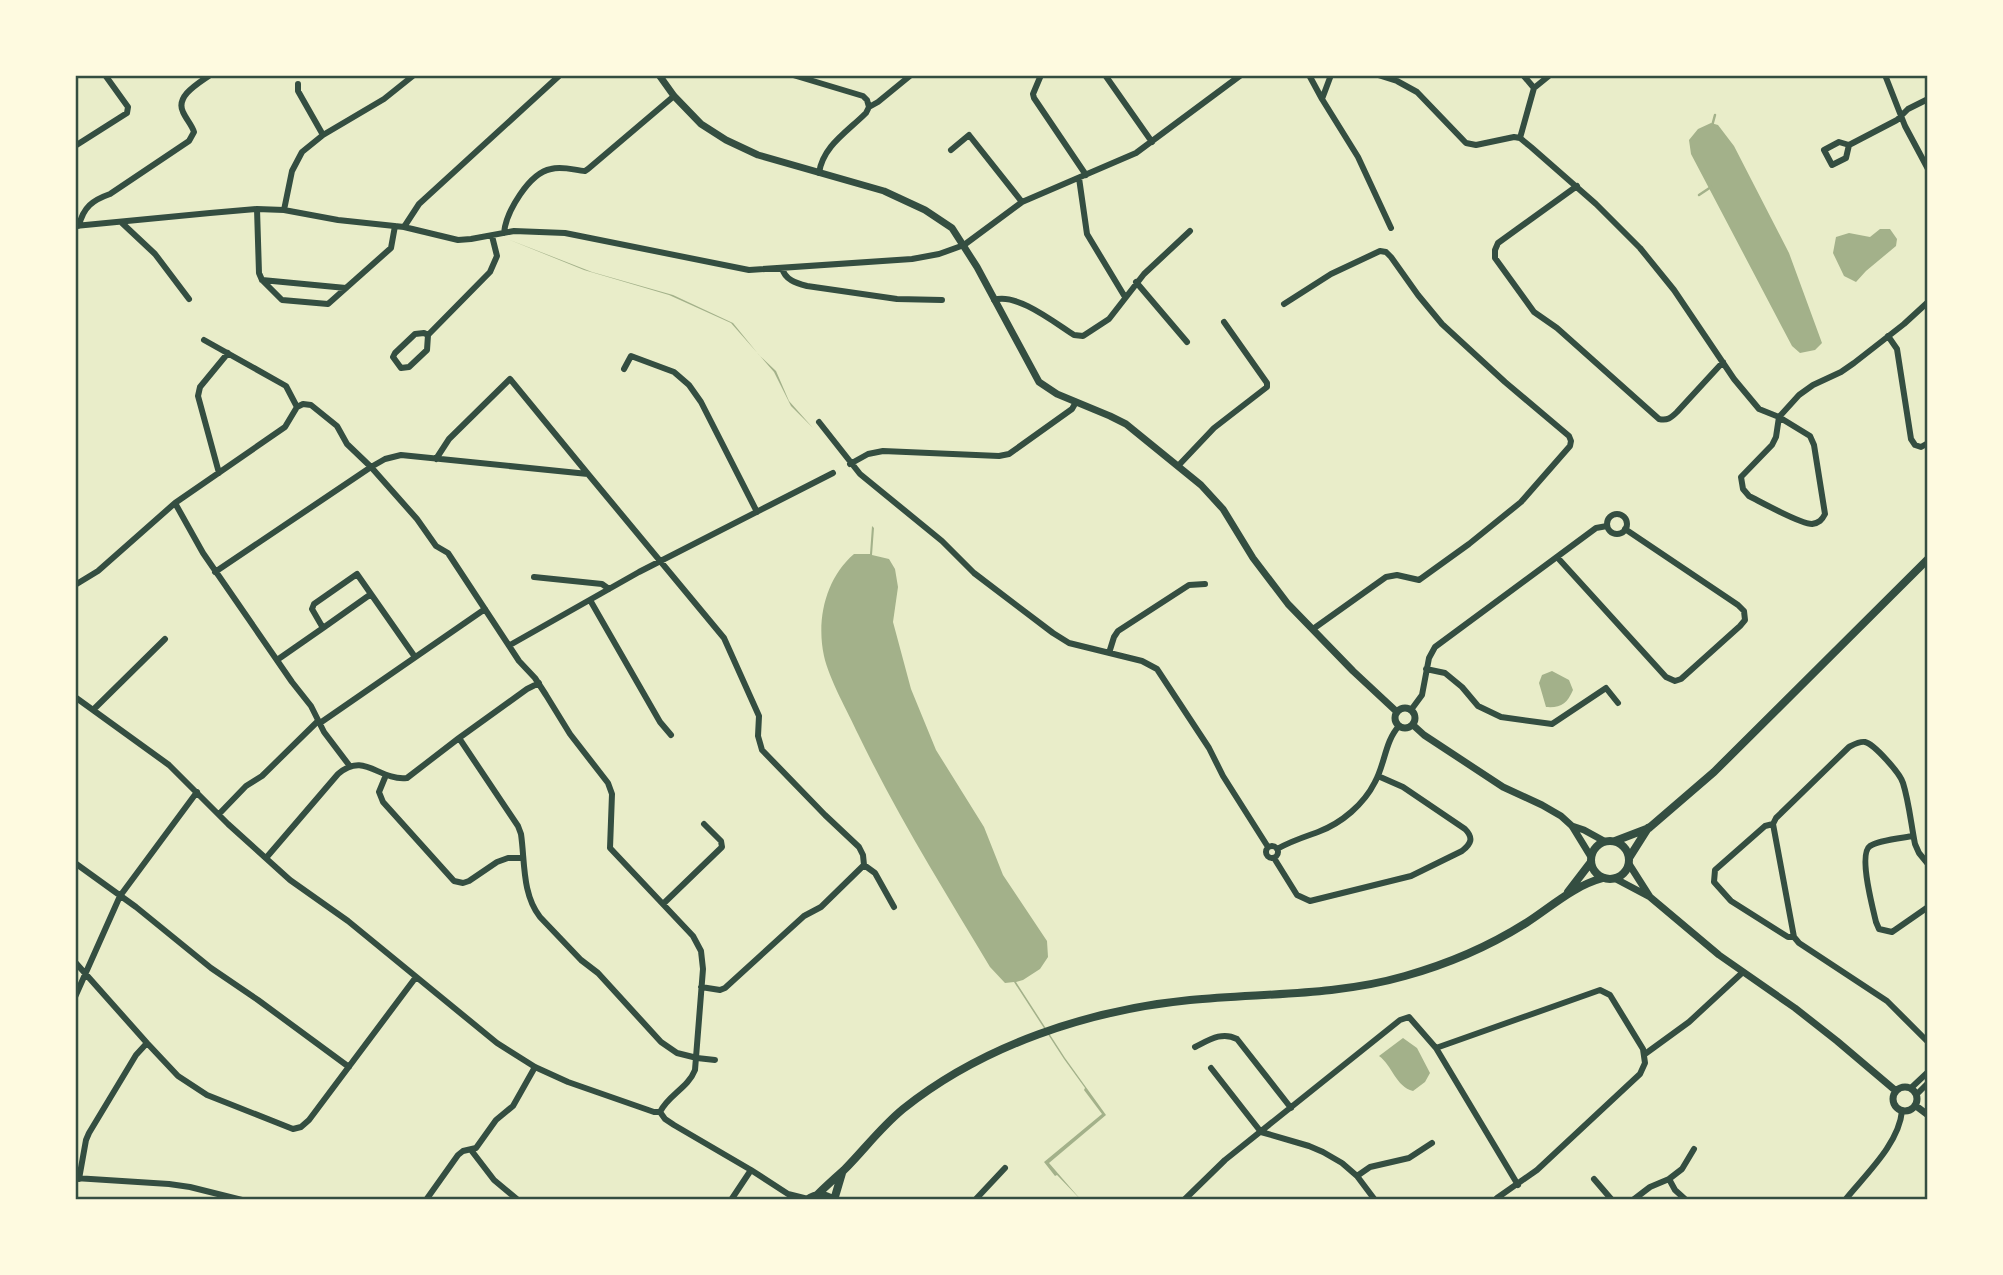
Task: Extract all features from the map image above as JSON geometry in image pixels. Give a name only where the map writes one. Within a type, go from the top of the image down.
[{"type":"main road","points":[[807,1200],[817,1195],[883,1127],[928,1091],[975,1063],[1042,1034],[1097,1017],[1158,1004],[1340,989],[1401,978],[1444,964],[1490,944],[1590,882],[1602,878],[1616,879],[1626,870],[1649,828],[1724,763],[1928,559]]},
{"type":"main road","points":[[1566,895],[1598,845],[1649,828]]},
{"type":"main road","points":[[1615,841],[1625,848],[1629,861]]},
{"type":"main road","points":[[1591,859],[1592,869],[1602,878]]},
{"type":"main road","points":[[817,1195],[834,1200],[843,1170]]},
{"type":"street","points":[[75,146],[127,113],[128,107],[105,75]]},
{"type":"street","points":[[210,75],[188,91],[182,101],[182,112],[194,132],[189,141],[110,194],[96,199],[83,211],[77,226],[186,214],[257,209],[284,210],[338,220],[404,227],[458,240],[514,231],[565,233],[749,270],[912,259],[939,254],[964,245],[1021,202],[1125,159],[1241,75]]},
{"type":"street","points":[[284,210],[292,171],[302,152],[323,135],[384,99],[414,75]]},
{"type":"street","points":[[404,227],[419,204],[560,75]]},
{"type":"street","points":[[659,75],[674,96],[701,124],[726,140],[758,155],[869,186],[925,211],[952,228],[1039,382],[1049,390],[1126,424],[1201,485],[1223,509],[1262,571],[1288,604],[1353,671],[1398,712]]},
{"type":"street","points":[[793,75],[863,96],[869,107]]},
{"type":"street","points":[[819,173],[825,152],[869,107],[911,75]]},
{"type":"street","points":[[1041,75],[1034,98],[1083,177],[1087,234],[1125,297]]},
{"type":"street","points":[[1105,75],[1152,142]]},
{"type":"street","points":[[1309,75],[1358,157],[1391,228]]},
{"type":"street","points":[[1322,99],[1331,75]]},
{"type":"street","points":[[1378,75],[1417,92],[1466,143],[1476,145],[1506,138],[1520,138],[1577,186],[1640,248],[1674,290],[1746,396],[1759,409],[1779,417],[1810,436],[1814,445],[1825,514],[1817,523],[1805,523],[1749,496],[1743,489],[1741,477],[1772,445],[1779,417],[1794,400],[1806,390],[1854,363],[1928,302]]},
{"type":"street","points":[[1523,75],[1534,88]]},
{"type":"street","points":[[1520,138],[1534,88],[1550,75]]},
{"type":"street","points":[[1885,75],[1900,115],[1928,169]]},
{"type":"street","points":[[298,84],[298,91],[323,135]]},
{"type":"street","points":[[504,233],[505,225],[520,194],[545,171],[555,168],[584,171],[674,96]]},
{"type":"street","points":[[1849,145],[1897,120],[1908,109],[1928,99]]},
{"type":"street","points":[[951,150],[970,135],[1021,202]]},
{"type":"street","points":[[1577,186],[1498,243],[1495,250],[1495,258],[1534,312],[1557,328],[1659,419],[1671,418],[1723,362]]},
{"type":"street","points":[[257,209],[259,273],[262,280],[282,300],[328,304],[391,248],[395,226]]},
{"type":"street","points":[[122,223],[155,254],[189,299]]},
{"type":"street","points":[[994,300],[999,298],[1021,303],[1079,337],[1104,323],[1136,282],[1190,231]]},
{"type":"street","points":[[428,335],[424,332],[415,334],[395,353],[393,357],[397,365],[401,368],[409,367],[427,350],[428,335],[491,272],[497,256],[492,236]]},
{"type":"street","points":[[1284,304],[1331,274],[1380,251],[1386,252],[1442,324],[1569,436],[1571,441],[1570,446],[1525,498],[1469,544],[1419,580],[1397,575],[1386,577],[1313,629]]},
{"type":"street","points":[[782,268],[796,283],[807,286],[897,299],[942,300]]},
{"type":"street","points":[[262,280],[346,288]]},
{"type":"street","points":[[1136,282],[1187,342]]},
{"type":"street","points":[[1178,466],[1214,428],[1267,387],[1267,383],[1224,321]]},
{"type":"street","points":[[1888,336],[1897,348],[1911,439],[1921,447],[1928,443]]},
{"type":"street","points":[[204,340],[286,387],[297,407]]},
{"type":"street","points":[[219,473],[198,396],[200,387],[228,353]]},
{"type":"street","points":[[624,369],[631,356],[674,372],[689,385],[701,402],[757,512]]},
{"type":"street","points":[[436,459],[449,439],[510,379],[726,642],[759,716],[759,741],[762,750],[859,847],[864,865],[875,873],[894,907]]},
{"type":"street","points":[[850,464],[868,454],[883,451],[996,456],[1010,454],[1072,409],[1076,402]]},
{"type":"street","points":[[75,585],[98,571],[175,503],[285,427],[297,407],[303,404],[311,405],[330,419],[347,444],[418,519],[436,546],[447,553],[519,661],[539,683],[570,734],[611,789],[610,848],[693,936],[701,951],[703,961],[695,1070],[660,1112]]},
{"type":"street","points":[[819,422],[850,464],[942,541],[974,573],[1053,633],[1069,643],[1150,664],[1162,675],[1268,847]]},
{"type":"street","points":[[215,572],[384,459],[401,455],[588,474]]},
{"type":"street","points":[[510,645],[660,561],[834,473]]},
{"type":"street","points":[[175,503],[215,572],[311,706],[349,765]]},
{"type":"street","points":[[1620,515],[1625,520],[1625,529],[1615,534],[1609,531],[1607,526],[1611,517],[1620,515]]},
{"type":"street","points":[[1411,710],[1422,695],[1426,669],[1435,647],[1596,527],[1607,526]]},
{"type":"street","points":[[1557,557],[1666,677],[1675,681],[1681,679],[1740,626],[1745,620],[1744,611],[1625,529]]},
{"type":"street","points":[[323,628],[312,609],[314,604],[357,574],[415,657]]},
{"type":"street","points":[[534,577],[602,584],[608,589]]},
{"type":"street","points":[[1109,653],[1118,631],[1189,585],[1205,584]]},
{"type":"street","points":[[277,660],[371,594]]},
{"type":"street","points":[[590,600],[660,722],[671,735]]},
{"type":"street","points":[[219,814],[246,786],[262,776],[319,722],[485,610]]},
{"type":"street","points":[[93,710],[165,639]]},
{"type":"street","points":[[1426,669],[1445,673],[1478,706],[1502,717],[1552,724],[1606,688],[1618,703]]},
{"type":"street","points":[[266,858],[338,774],[349,765],[364,766],[402,779],[410,776],[459,738],[539,683]]},
{"type":"street","points":[[75,697],[169,765],[290,880],[348,921],[494,1041],[535,1067],[620,1101],[660,1112]]},
{"type":"street","points":[[1411,710],[1398,712],[1395,719],[1399,726],[1406,728],[1413,725]]},
{"type":"street","points":[[1411,710],[1415,717],[1413,725]]},
{"type":"street","points":[[1413,725],[1466,764],[1514,793],[1553,811],[1572,826],[1604,841]]},
{"type":"street","points":[[1277,849],[1338,822],[1358,806],[1368,795],[1378,776],[1390,737],[1399,726]]},
{"type":"street","points":[[459,738],[518,826],[528,894],[534,910],[581,960],[598,973],[632,1008],[655,1037],[677,1053],[715,1060]]},
{"type":"street","points":[[1928,864],[1919,853],[1913,836],[1903,782],[1873,746],[1865,742],[1849,747],[1773,824],[1794,937],[1799,943],[1887,1001],[1928,1042]]},
{"type":"street","points":[[386,775],[379,792],[383,802],[454,881],[469,881],[503,859],[523,858]]},
{"type":"street","points":[[1274,858],[1297,895],[1310,901],[1411,876],[1469,846],[1471,834],[1465,829],[1404,787],[1378,776]]},
{"type":"street","points":[[75,997],[120,896],[197,792]]},
{"type":"street","points":[[663,904],[722,846],[704,824]]},
{"type":"street","points":[[1773,824],[1765,826],[1715,870],[1714,882],[1731,901],[1788,937],[1794,937]]},
{"type":"street","points":[[1572,826],[1591,859]]},
{"type":"street","points":[[1913,836],[1869,846],[1866,851],[1864,858],[1876,922],[1880,929],[1892,932],[1928,906]]},
{"type":"street","points":[[1268,847],[1275,846],[1277,849]]},
{"type":"street","points":[[1268,847],[1266,856],[1274,858]]},
{"type":"street","points":[[1274,858],[1277,849]]},
{"type":"street","points":[[1629,861],[1650,897]]},
{"type":"street","points":[[75,863],[211,968],[349,1067]]},
{"type":"street","points":[[701,987],[720,990],[725,988],[804,916],[821,906],[864,865]]},
{"type":"street","points":[[1616,879],[1650,897],[1719,955],[1795,1008],[1896,1091]]},
{"type":"street","points":[[75,962],[178,1076],[198,1090],[288,1128],[301,1127],[309,1120],[416,977]]},
{"type":"street","points":[[1645,1054],[1676,1034],[1743,972]]},
{"type":"street","points":[[1436,1048],[1600,990],[1610,995],[1645,1054],[1645,1063],[1640,1074],[1537,1170],[1497,1198]]},
{"type":"street","points":[[1184,1200],[1216,1168],[1400,1020],[1409,1017],[1436,1048],[1518,1185]]},
{"type":"street","points":[[1195,1047],[1228,1034],[1237,1039],[1292,1108]]},
{"type":"street","points":[[146,1043],[89,1133],[77,1179],[169,1184],[202,1189],[242,1200]]},
{"type":"street","points":[[426,1200],[458,1155],[476,1148],[496,1120],[515,1104],[535,1067]]},
{"type":"street","points":[[1211,1068],[1261,1132],[1309,1146],[1342,1163],[1357,1176],[1376,1200]]},
{"type":"street","points":[[1914,1091],[1928,1072]]},
{"type":"street","points":[[1914,1091],[1928,1083]]},
{"type":"street","points":[[1903,1087],[1914,1091],[1918,1098],[1916,1106],[1910,1111],[1902,1111],[1894,1103],[1896,1091],[1903,1087]]},
{"type":"street","points":[[1916,1106],[1928,1115]]},
{"type":"street","points":[[1845,1200],[1895,1137],[1902,1111]]},
{"type":"street","points":[[660,1112],[674,1125],[751,1170],[790,1197],[807,1200]]},
{"type":"street","points":[[1357,1176],[1370,1167],[1409,1158],[1432,1143]]},
{"type":"street","points":[[1633,1200],[1682,1169],[1694,1149]]},
{"type":"street","points":[[471,1150],[499,1185],[518,1200]]},
{"type":"street","points":[[975,1200],[1005,1168]]},
{"type":"street","points":[[731,1200],[751,1170]]},
{"type":"street","points":[[1594,1179],[1612,1200]]},
{"type":"street","points":[[1670,1179],[1675,1190],[1686,1200]]},
{"type":"shaded area","points":[[1711,123],[1718,125],[1734,146],[1789,253],[1822,343],[1815,350],[1800,353],[1792,346],[1691,154],[1689,140],[1698,129]]},
{"type":"shaded area","points":[[1880,229],[1890,229],[1897,239],[1896,246],[1856,282],[1844,276],[1833,253],[1836,237],[1849,233],[1870,237]]},
{"type":"shaded area","points":[[505,238],[592,272],[673,295],[733,323],[758,354],[731,323],[669,295],[584,270]]},
{"type":"shaded area","points":[[759,355],[776,371],[789,401],[813,428],[791,406],[774,372]]},
{"type":"shaded area","points":[[872,526],[872,555],[889,559],[895,569],[898,587],[893,622],[911,689],[936,750],[984,827],[1003,875],[1047,941],[1048,957],[1040,969],[1016,982],[1106,1115],[1049,1163],[1081,1200],[1044,1162],[1102,1114],[1014,982],[1005,983],[990,967],[889,794],[826,665],[821,628],[830,587],[844,564],[854,554],[870,554]]},
{"type":"shaded area","points":[[1552,671],[1569,680],[1573,690],[1563,704],[1546,707],[1539,683],[1542,675]]},
{"type":"shaded area","points":[[1403,1038],[1417,1048],[1430,1073],[1425,1082],[1413,1091],[1398,1081],[1379,1056]]},
{"type":"waterway","points":[[1712,126],[1715,115]]},
{"type":"waterway","points":[[1699,195],[1711,187]]}]
